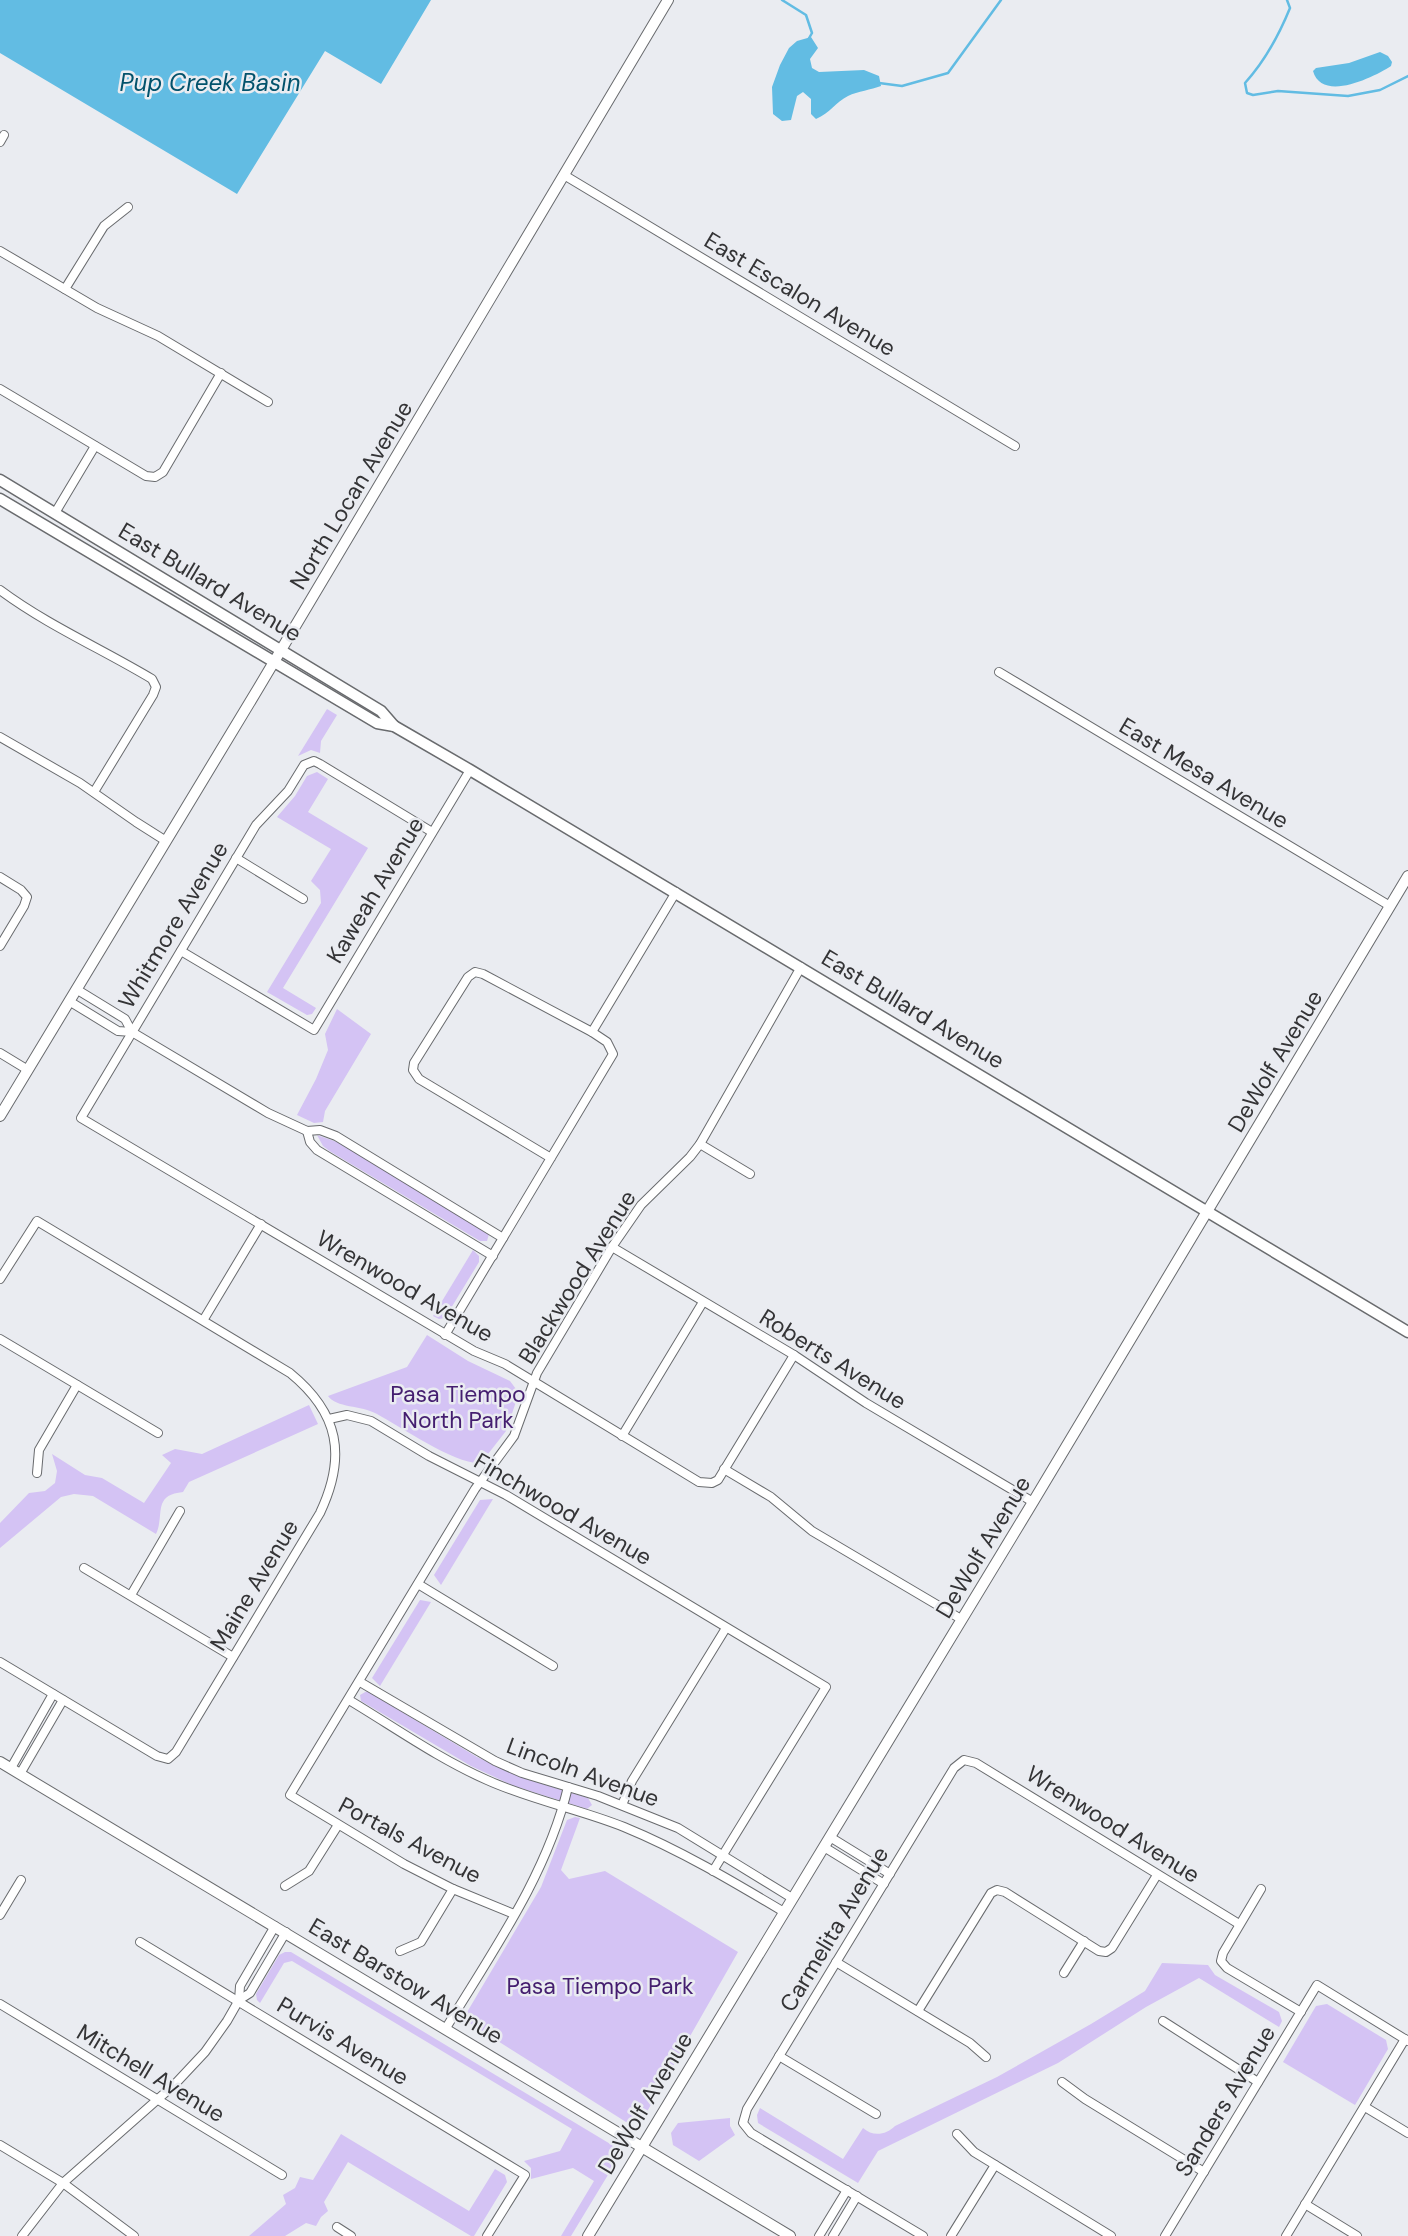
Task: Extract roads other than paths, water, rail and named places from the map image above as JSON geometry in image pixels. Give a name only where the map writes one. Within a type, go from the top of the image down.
[{"type":"main road","name":"East Bullard Avenue","points":[[0,480],[381,711],[394,726],[676,892],[1408,1332]]},
{"type":"main road","name":"East Bullard Avenue","points":[[0,499],[377,723],[394,726]]},
{"type":"street","name":"North Locan Avenue","points":[[0,1116],[668,0]]},
{"type":"street","name":"East Escalon Avenue","points":[[564,175],[1015,446]]},
{"type":"street","points":[[65,289],[104,226],[128,207]]},
{"type":"street","points":[[0,251],[97,308],[158,336],[268,402]]},
{"type":"street","points":[[0,389],[146,476],[155,477],[163,472],[221,373]]},
{"type":"street","points":[[55,513],[95,446]]},
{"type":"street","points":[[0,590],[31,611],[103,649],[152,679],[156,687],[94,792]]},
{"type":"street","name":"East Mesa Avenue","points":[[999,672],[1390,906]]},
{"type":"street","points":[[0,737],[32,753],[166,841]]},
{"type":"street","name":"Whitmore Avenue","points":[[81,1118],[256,825],[288,791],[304,765],[310,762],[320,764],[432,832]]},
{"type":"street","name":"Kaweah Avenue","points":[[181,951],[314,1030],[470,770]]},
{"type":"street","points":[[236,858],[303,900]]},
{"type":"street","name":"DeWolf Avenue","points":[[588,2236],[1408,876]]},
{"type":"street","points":[[0,877],[22,890],[27,897],[0,946]]},
{"type":"street","points":[[592,1032],[676,892]]},
{"type":"street","name":"Blackwood Avenue","points":[[290,1795],[481,1481],[514,1436],[542,1364],[612,1247],[640,1205],[700,1144],[800,967]]},
{"type":"street","points":[[445,1335],[493,1256],[613,1054],[607,1042],[592,1032],[475,972],[468,977],[414,1063],[413,1070],[419,1079],[551,1158]]},
{"type":"street","points":[[76,989],[125,1019],[132,1032]]},
{"type":"street","points":[[69,1001],[118,1031],[132,1032],[268,1114],[307,1131],[320,1130],[336,1136],[503,1238]]},
{"type":"street","points":[[0,1053],[28,1070]]},
{"type":"street","name":"Wrenwood Avenue","points":[[81,1118],[445,1335],[534,1382],[699,1482],[712,1483],[718,1480],[724,1469]]},
{"type":"street","points":[[307,1131],[310,1142],[317,1150],[493,1256]]},
{"type":"street","points":[[700,1144],[750,1174]]},
{"type":"street","points":[[1,1276],[4,1264],[37,1221],[290,1373],[315,1396],[329,1419]]},
{"type":"street","points":[[204,1319],[261,1224]]},
{"type":"street","name":"Roberts Avenue","points":[[612,1247],[794,1355],[866,1404],[1033,1502]]},
{"type":"street","points":[[622,1436],[703,1302]]},
{"type":"street","points":[[0,1339],[158,1433]]},
{"type":"street","points":[[794,1355],[724,1469],[771,1497],[812,1531],[961,1619]]},
{"type":"street","points":[[37,1472],[39,1450],[77,1385]]},
{"type":"street","name":"Finchwood Avenue","points":[[329,1419],[347,1415],[364,1418],[429,1456],[481,1481],[826,1687],[723,1856]]},
{"type":"street","name":"Maine Avenue","points":[[63,1700],[157,1756],[168,1759],[176,1752],[330,1492],[336,1467],[329,1419]]},
{"type":"street","points":[[131,1595],[180,1511]]},
{"type":"street","points":[[84,1568],[233,1657]]},
{"type":"street","points":[[418,1584],[553,1666]]},
{"type":"street","points":[[622,1804],[632,1781],[726,1628]]},
{"type":"street","points":[[0,1662],[63,1700],[15,1771]]},
{"type":"street","name":"Lincoln Avenue","points":[[360,1682],[495,1761],[522,1773],[622,1804],[678,1828],[792,1898]]},
{"type":"street","points":[[15,1771],[53,1694]]},
{"type":"street","name":"Lincoln Avenue","points":[[349,1700],[486,1780],[625,1828],[663,1844],[784,1912]]},
{"type":"street","name":"Wrenwood Avenue","points":[[964,1760],[976,1763],[1240,1924]]},
{"type":"street","name":"Carmelita Avenue","points":[[847,2190],[751,2133],[743,2123],[747,2109],[954,1768],[964,1760]]},
{"type":"street","name":"East Barstow Avenue","points":[[0,1762],[790,2236]]},
{"type":"street","points":[[446,2028],[540,1866],[568,1787]]},
{"type":"street","name":"Portals Avenue","points":[[290,1795],[404,1864],[453,1889],[514,1914]]},
{"type":"street","points":[[285,1886],[309,1871],[338,1825]]},
{"type":"street","points":[[830,1837],[890,1874]]},
{"type":"street","points":[[824,1847],[884,1884]]},
{"type":"street","points":[[713,1871],[723,1856]]},
{"type":"street","points":[[918,2011],[985,1900],[997,1890],[1099,1951],[1106,1951],[1112,1948],[1157,1875]]},
{"type":"street","points":[[0,1915],[21,1880]]},
{"type":"street","points":[[400,1951],[421,1942],[453,1889]]},
{"type":"street","points":[[1261,1889],[1223,1953],[1222,1961],[1227,1968],[1301,2012]]},
{"type":"street","points":[[22,2236],[63,2183],[158,2099],[205,2052],[239,2000],[240,1986],[275,1926]]},
{"type":"street","points":[[239,2000],[250,1993],[286,1933]]},
{"type":"street","points":[[1064,1973],[1084,1941]]},
{"type":"street","name":"Purvis Avenue","points":[[140,1942],[526,2175],[487,2236]]},
{"type":"street","points":[[836,1962],[970,2043],[986,2057]]},
{"type":"street","name":"Sanders Avenue","points":[[1165,2236],[1317,1985],[1407,2040]]},
{"type":"street","name":"Mitchell Avenue","points":[[0,2004],[282,2175]]},
{"type":"street","points":[[1163,2021],[1258,2082]]},
{"type":"street","points":[[1286,2236],[1407,2040]]},
{"type":"street","points":[[779,2056],[876,2114]]},
{"type":"street","points":[[1062,2082],[1204,2172]]},
{"type":"street","points":[[1365,2107],[1408,2133]]},
{"type":"street","points":[[957,2134],[974,2152],[1111,2236]]},
{"type":"street","points":[[0,2145],[63,2183],[134,2236]]},
{"type":"street","points":[[951,2236],[995,2165]]},
{"type":"street","points":[[819,2236],[847,2190],[923,2236]]},
{"type":"street","points":[[833,2236],[857,2196]]},
{"type":"street","points":[[1305,2204],[1357,2236]]},
{"type":"street","points":[[337,2227],[351,2236]]},
{"type":"water","name":"Pup Creek Basin","points":[[0,0],[431,0],[381,84],[325,51],[237,194],[0,53]]},
{"type":"water","points":[[811,37],[818,48],[810,59],[812,68],[819,72],[864,70],[879,76],[881,86],[848,96],[816,119],[811,114],[811,99],[803,92],[797,96],[791,120],[782,121],[773,114],[772,87],[789,48],[797,41]]},
{"type":"water","points":[[1380,52],[1388,56],[1392,62],[1391,66],[1349,85],[1327,85],[1318,80],[1313,71],[1316,68],[1349,63]]},
{"type":"waterway","points":[[782,0],[806,15],[812,33],[808,40]]},
{"type":"waterway","points":[[879,83],[902,86],[948,73],[1001,0]]},
{"type":"waterway","points":[[1287,0],[1290,8],[1286,18],[1265,57],[1245,83],[1247,93],[1253,95],[1278,91],[1348,96],[1380,90],[1408,76]]},
{"type":"park label","name":"Pasa Tiempo North Park","points":[[458,1407]]},
{"type":"park label","name":"Pasa Tiempo Park","points":[[600,1986]]}]
